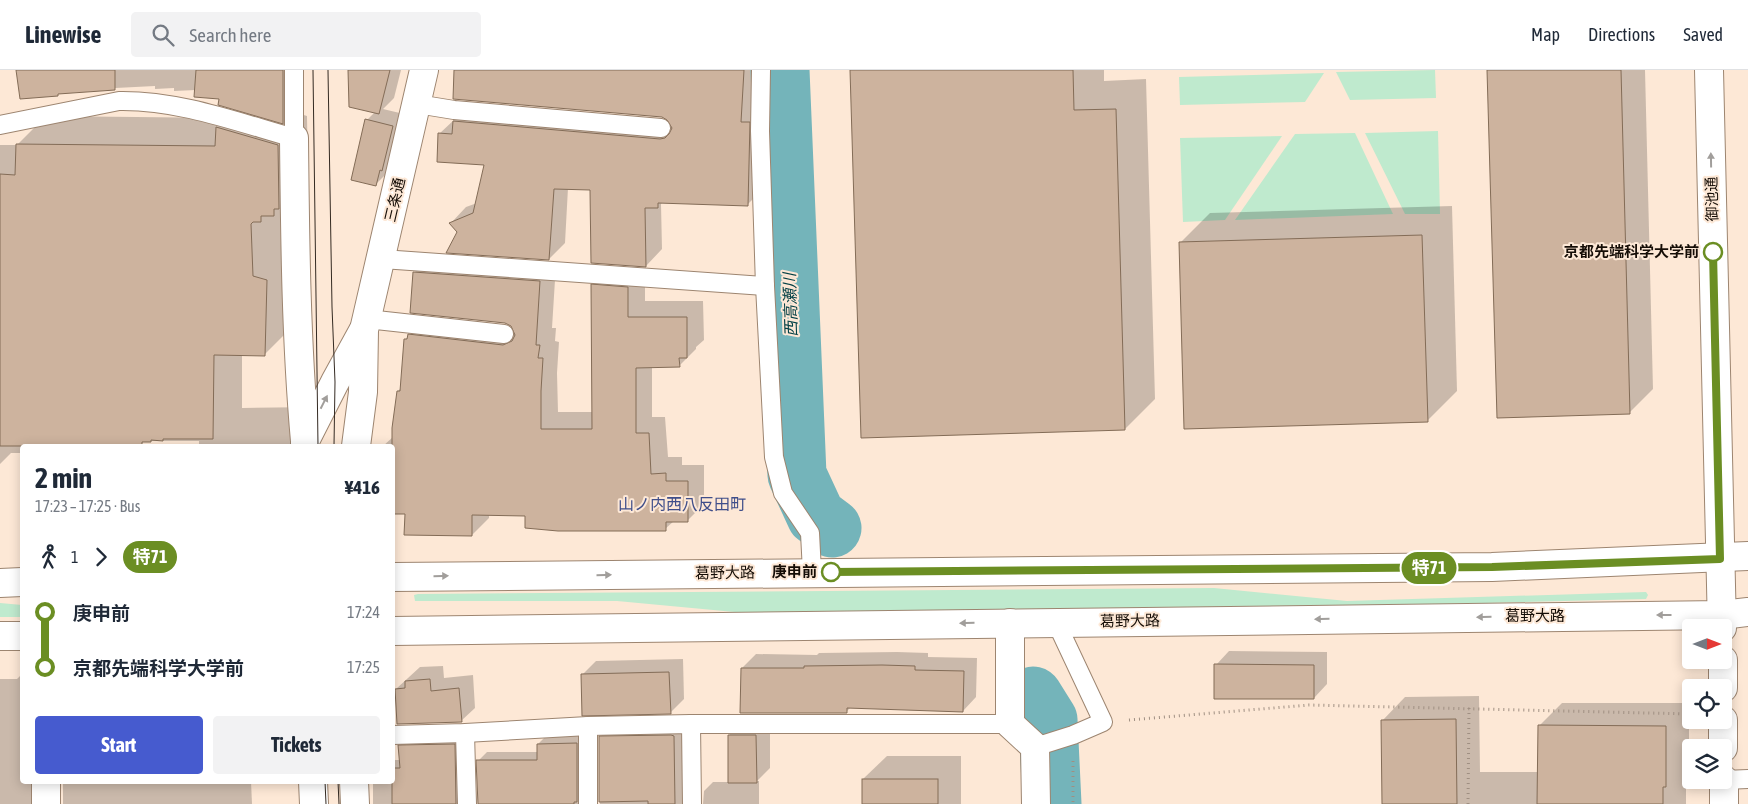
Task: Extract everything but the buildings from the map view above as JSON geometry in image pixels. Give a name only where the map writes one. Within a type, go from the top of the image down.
[{"type":"street","name":"三条通","points":[[305,443],[365,324],[382,259],[424,70]]},
{"type":"street","name":"御池通","points":[[1709,70],[1720,559],[1731,618]]},
{"type":"street","points":[[294,138],[296,308],[299,376],[305,443]]},
{"type":"street","name":"三条通","points":[[356,444],[363,392],[365,324]]},
{"type":"street","name":"葛野大路","points":[[395,577],[1492,567],[1720,559],[1748,556]]},
{"type":"street","points":[[0,583],[20,582]]},
{"type":"street","name":"葛野大路","points":[[395,631],[1056,622],[1731,618]]},
{"type":"street","points":[[1010,623],[1010,724],[1035,747],[1036,804]]},
{"type":"street","points":[[0,636],[20,636]]},
{"type":"street","points":[[46,784],[46,804]]},
{"type":"street","points":[[313,784],[314,804]]},
{"type":"street","points":[[354,784],[355,804]]},
{"type":"street","points":[[1724,789],[1724,804]]},
{"type":"lane","points":[[0,125],[119,101],[138,101],[203,112],[294,138],[294,70]]},
{"type":"lane","points":[[761,70],[760,131],[765,286],[774,458],[783,493],[810,533],[812,572]]},
{"type":"lane","points":[[417,104],[454,110],[661,128]]},
{"type":"lane","points":[[382,259],[765,286]]},
{"type":"lane","points":[[365,324],[504,334]]},
{"type":"lane","points":[[1035,747],[1073,735],[1103,722],[1056,622]]},
{"type":"lane","points":[[691,724],[692,804]]},
{"type":"lane","points":[[395,735],[588,726],[691,724],[1010,724]]},
{"type":"lane","points":[[588,726],[588,804]]},
{"type":"lane","points":[[465,733],[466,804]]},
{"type":"lane","points":[[1732,780],[1748,779]]},
{"type":"path","points":[[1103,722],[1309,704],[1682,714]]},
{"type":"path","points":[[1468,804],[1469,708]]},
{"type":"path","points":[[1073,735],[1073,804]]},
{"type":"green space","points":[[1435,70],[1436,98],[1350,100],[1336,72]]},
{"type":"green space","points":[[1324,73],[1305,102],[1180,105],[1179,77]]},
{"type":"green space","points":[[1438,131],[1440,214],[1405,214],[1365,133]]},
{"type":"green space","points":[[1355,133],[1393,214],[1235,220],[1295,134]]},
{"type":"green space","points":[[1282,136],[1225,220],[1183,222],[1180,138]]},
{"type":"green space","points":[[1214,588],[1347,601],[1646,592],[1648,595],[1646,599],[1328,607],[756,614],[617,601],[415,601],[414,595],[418,594]]},
{"type":"green space","points":[[0,603],[20,605],[20,617],[0,617]]},
{"type":"waterway","name":"西高瀬川","points":[[780,70],[797,475],[816,516],[832,528]]},
{"type":"waterway","name":"西高瀬川","points":[[1033,696],[1048,720],[1052,804]]},
{"type":"tram line","points":[[313,70],[318,444]]},
{"type":"tram line","points":[[328,70],[335,382],[334,444]]},
{"type":"tram line","points":[[325,784],[326,804]]},
{"type":"tram line","points":[[338,784],[339,804]]},
{"type":"bus line","name":"特71","points":[[831,572],[1492,567],[1720,559],[1713,252]]},
{"type":"place","name":"京都先端科学大学前","points":[[1713,252]]},
{"type":"place","name":"庚申前","points":[[831,572]]},
{"type":"district","name":"山ノ内西八反田町","points":[[682,504]]}]
